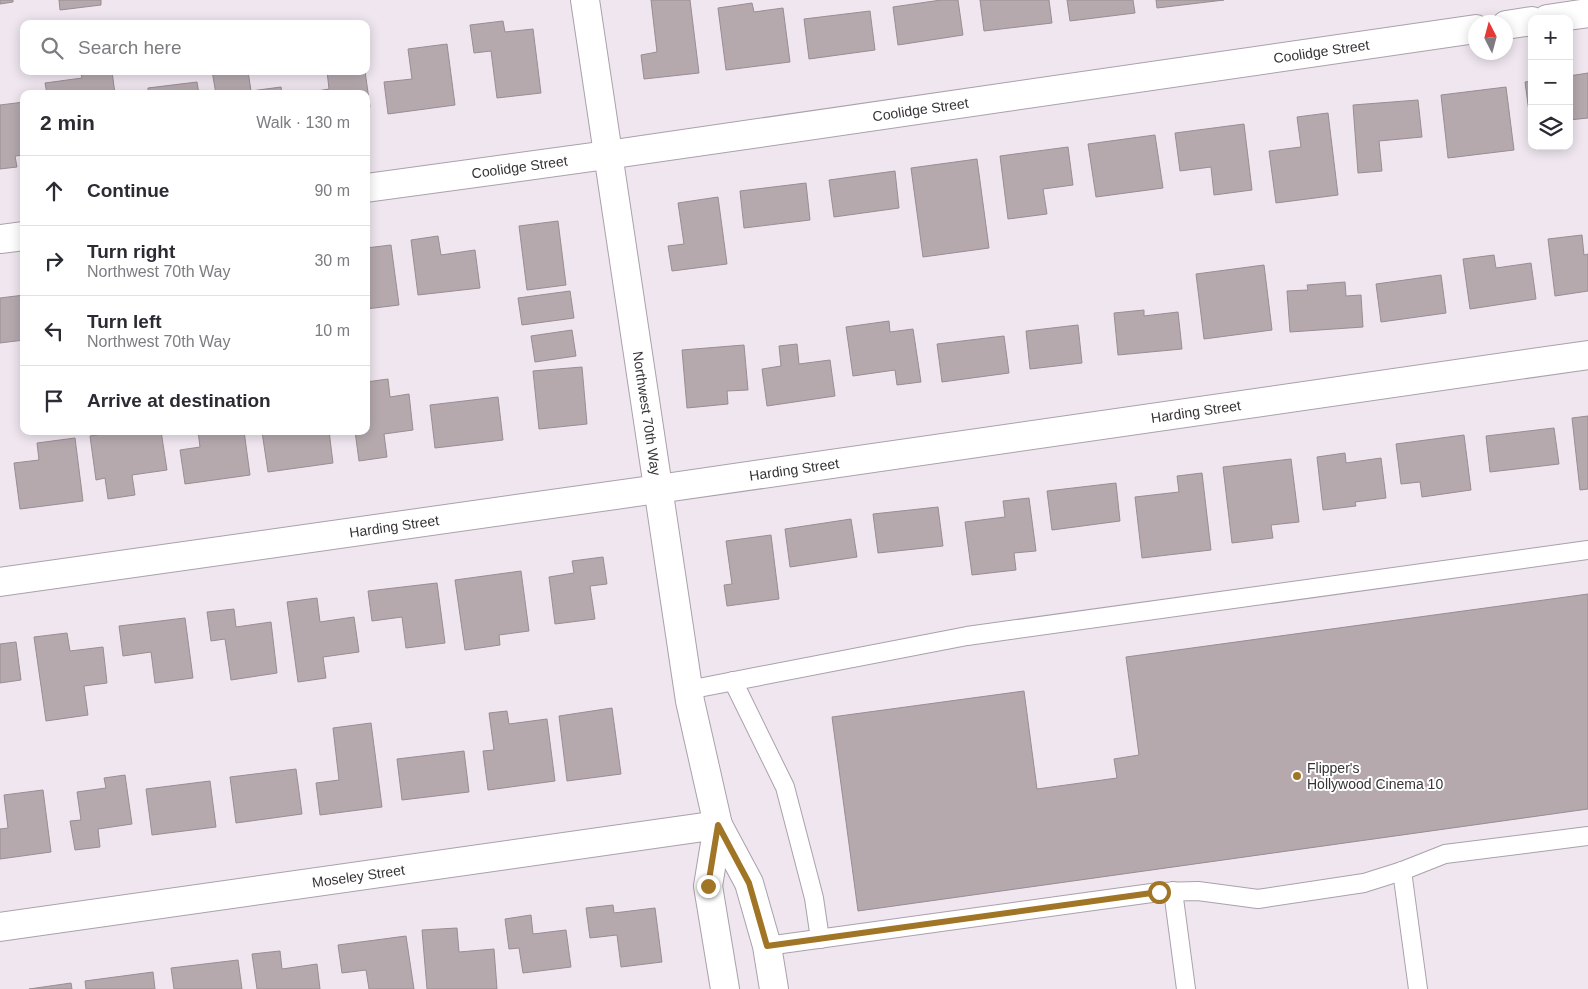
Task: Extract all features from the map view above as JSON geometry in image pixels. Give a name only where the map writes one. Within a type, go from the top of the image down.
[{"type":"street","name":"Northwest 70th Way","points":[[585,0],[688,690],[718,825],[749,883],[767,946],[774,989]]},
{"type":"street","points":[[1573,15],[1588,13]]},
{"type":"street","points":[[1513,24],[1528,22]]},
{"type":"street","name":"Coolidge Street","points":[[370,187],[1468,30]]},
{"type":"street","points":[[0,239],[20,236]]},
{"type":"street","name":"Harding Street","points":[[0,582],[1588,355]]},
{"type":"street","name":"Northwest 70th Way","points":[[718,825],[708,886],[725,989]]},
{"type":"street","name":"Moseley Street","points":[[0,927],[718,825]]},
{"type":"lane","points":[[688,690],[967,636],[1588,550]]},
{"type":"lane","points":[[733,681],[785,787],[814,898],[820,939]]},
{"type":"lane","points":[[767,946],[1159,892],[1198,891],[1258,899],[1364,884],[1445,854],[1588,836]]},
{"type":"lane","points":[[1402,871],[1418,989]]},
{"type":"lane","points":[[1173,891],[1186,989]]},
{"type":"building","points":[[0,0],[13,0],[13,2],[0,4]]},
{"type":"building","points":[[59,0],[101,0],[101,5],[60,10]]},
{"type":"building","points":[[651,0],[690,0],[699,73],[644,79],[641,55],[657,52]]},
{"type":"building","points":[[941,0],[958,0],[963,35],[898,45],[893,7]]},
{"type":"building","points":[[980,0],[1049,0],[1052,23],[984,31]]},
{"type":"building","points":[[1067,0],[1133,0],[1135,13],[1070,21]]},
{"type":"building","points":[[1156,0],[1224,0],[1157,8]]},
{"type":"building","points":[[752,3],[754,12],[783,8],[790,62],[726,70],[718,8]]},
{"type":"building","points":[[870,11],[875,50],[809,59],[804,19]]},
{"type":"building","points":[[503,21],[505,32],[533,29],[541,93],[497,98],[491,51],[474,53],[470,25]]},
{"type":"building","points":[[447,44],[455,105],[388,114],[384,82],[412,79],[408,49]]},
{"type":"building","points":[[1588,73],[1588,118],[1573,120],[1573,75]]},
{"type":"building","points":[[81,75],[113,75],[114,90],[46,90],[45,83],[82,78]]},
{"type":"building","points":[[213,75],[249,75],[251,90],[215,90]]},
{"type":"building","points":[[327,75],[366,75],[368,90],[323,90],[329,89]]},
{"type":"building","points":[[197,82],[198,90],[148,90],[148,88]]},
{"type":"building","points":[[1525,82],[1528,82],[1528,104]]},
{"type":"building","points":[[281,87],[281,90],[258,90]]},
{"type":"building","points":[[1506,87],[1514,150],[1448,158],[1441,95]]},
{"type":"building","points":[[1418,100],[1422,137],[1379,141],[1382,171],[1358,173],[1353,105]]},
{"type":"building","points":[[20,102],[20,155],[15,156],[17,167],[0,169],[0,105]]},
{"type":"building","points":[[1328,113],[1338,195],[1276,203],[1269,151],[1301,147],[1297,117]]},
{"type":"building","points":[[1244,124],[1252,190],[1214,195],[1211,167],[1180,171],[1175,133]]},
{"type":"building","points":[[1155,135],[1163,188],[1096,197],[1088,144]]},
{"type":"building","points":[[1068,147],[1073,185],[1043,189],[1047,214],[1008,219],[1000,156]]},
{"type":"building","points":[[977,159],[989,248],[923,257],[911,168]]},
{"type":"building","points":[[895,171],[899,208],[834,217],[829,180]]},
{"type":"building","points":[[806,183],[810,220],[744,228],[740,191]]},
{"type":"building","points":[[718,197],[727,264],[672,271],[668,246],[684,244],[678,203]]},
{"type":"building","points":[[558,221],[566,285],[527,290],[519,226]]},
{"type":"building","points":[[1582,235],[1584,255],[1588,254],[1588,291],[1555,296],[1548,239]]},
{"type":"building","points":[[438,236],[441,255],[475,250],[480,288],[418,295],[411,240]]},
{"type":"building","points":[[391,245],[399,305],[370,309],[370,248]]},
{"type":"building","points":[[1494,255],[1496,268],[1531,263],[1536,299],[1470,309],[1463,259]]},
{"type":"building","points":[[1264,265],[1272,330],[1204,339],[1196,274]]},
{"type":"building","points":[[1441,275],[1446,313],[1381,322],[1376,284]]},
{"type":"building","points":[[1345,282],[1346,296],[1361,295],[1363,327],[1290,332],[1287,291],[1308,290],[1307,285]]},
{"type":"building","points":[[570,291],[574,318],[522,325],[518,298]]},
{"type":"building","points":[[20,296],[20,340],[0,343],[0,298]]},
{"type":"building","points":[[1144,310],[1144,316],[1178,312],[1182,349],[1118,355],[1114,313]]},
{"type":"building","points":[[889,321],[890,332],[913,329],[921,382],[897,385],[895,370],[853,376],[846,327]]},
{"type":"building","points":[[1078,325],[1082,363],[1030,369],[1026,331]]},
{"type":"building","points":[[572,330],[576,356],[535,362],[531,336]]},
{"type":"building","points":[[1004,336],[1009,373],[942,382],[937,344]]},
{"type":"building","points":[[797,344],[799,364],[830,360],[835,396],[767,406],[762,369],[781,366],[779,346]]},
{"type":"building","points":[[744,345],[748,390],[727,391],[728,404],[687,408],[682,350]]},
{"type":"building","points":[[582,367],[587,424],[539,429],[533,371]]},
{"type":"building","points":[[388,379],[390,397],[409,394],[413,430],[384,434],[387,457],[359,461],[356,435],[370,435],[370,381]]},
{"type":"building","points":[[498,397],[503,440],[435,448],[430,405]]},
{"type":"building","points":[[1588,416],[1588,489],[1580,490],[1572,418]]},
{"type":"building","points":[[1554,428],[1559,464],[1490,472],[1486,436]]},
{"type":"building","points":[[162,435],[167,470],[132,475],[135,495],[108,499],[105,478],[96,480],[90,436]]},
{"type":"building","points":[[198,435],[245,435],[250,475],[185,484],[180,450],[200,447]]},
{"type":"building","points":[[262,435],[330,435],[333,463],[268,472]]},
{"type":"building","points":[[1464,435],[1471,490],[1422,497],[1420,482],[1401,484],[1396,444]]},
{"type":"building","points":[[75,438],[83,501],[20,509],[14,463],[39,460],[37,443]]},
{"type":"building","points":[[1345,453],[1346,463],[1381,458],[1386,498],[1355,502],[1356,506],[1323,510],[1317,457]]},
{"type":"building","points":[[1291,459],[1299,522],[1271,525],[1273,538],[1232,543],[1223,467]]},
{"type":"building","points":[[1202,473],[1211,550],[1142,558],[1135,497],[1179,492],[1177,476]]},
{"type":"building","points":[[1116,483],[1120,521],[1052,530],[1047,491]]},
{"type":"building","points":[[1029,498],[1036,551],[1014,553],[1016,570],[972,575],[965,522],[1005,517],[1003,501]]},
{"type":"building","points":[[938,507],[943,546],[878,553],[873,514]]},
{"type":"building","points":[[851,519],[857,557],[790,567],[785,529]]},
{"type":"building","points":[[771,535],[779,599],[727,606],[724,585],[732,584],[726,541]]},
{"type":"building","points":[[603,557],[607,584],[590,586],[595,619],[555,624],[549,577],[574,573],[572,561]]},
{"type":"building","points":[[521,571],[529,631],[499,635],[500,645],[465,650],[455,580]]},
{"type":"building","points":[[437,583],[445,643],[406,648],[402,617],[372,621],[368,591]]},
{"type":"building","points":[[1588,594],[1588,809],[858,911],[832,717],[1024,691],[1037,789],[1117,778],[1114,759],[1139,755],[1126,657]]},
{"type":"building","points":[[317,598],[320,622],[354,617],[359,652],[323,657],[326,678],[298,682],[287,602]]},
{"type":"building","points":[[234,609],[236,627],[271,622],[277,673],[231,680],[225,639],[211,641],[207,612]]},
{"type":"building","points":[[185,618],[193,678],[155,683],[151,652],[123,656],[119,626]]},
{"type":"building","points":[[67,633],[70,651],[103,647],[107,683],[84,686],[88,715],[46,721],[34,637]]},
{"type":"building","points":[[16,642],[21,680],[0,683],[0,644]]},
{"type":"building","points":[[612,708],[621,774],[567,781],[559,716]]},
{"type":"building","points":[[507,711],[509,724],[547,719],[555,781],[488,790],[483,751],[494,750],[489,713]]},
{"type":"building","points":[[371,723],[382,807],[320,815],[316,783],[339,780],[333,728]]},
{"type":"building","points":[[464,751],[469,792],[402,800],[397,759]]},
{"type":"building","points":[[296,769],[302,814],[236,823],[230,777]]},
{"type":"building","points":[[125,775],[132,824],[98,829],[100,847],[75,850],[70,821],[81,820],[77,792],[106,788],[104,778]]},
{"type":"building","points":[[210,781],[216,827],[152,835],[146,789]]},
{"type":"building","points":[[43,790],[51,852],[0,859],[0,829],[8,828],[4,795]]},
{"type":"building","points":[[613,905],[614,913],[655,908],[662,962],[621,967],[617,935],[590,938],[586,908]]},
{"type":"building","points":[[531,915],[533,934],[566,930],[571,967],[523,973],[519,948],[509,949],[505,919]]},
{"type":"building","points":[[457,928],[459,952],[494,949],[497,989],[427,989],[422,930]]},
{"type":"building","points":[[406,936],[414,989],[369,989],[366,970],[342,973],[338,945]]},
{"type":"building","points":[[280,951],[282,969],[317,964],[320,989],[257,989],[252,954]]},
{"type":"building","points":[[238,960],[242,989],[174,989],[171,968]]},
{"type":"building","points":[[153,972],[155,989],[86,989],[85,981]]},
{"type":"building","points":[[71,983],[72,989],[29,989]]},
{"type":"place","name":"Flipper's Hollywood Cinema 10","points":[[1297,776]]},
{"type":"route","points":[[708,886],[718,825],[749,883],[767,946],[1159,892]]}]
